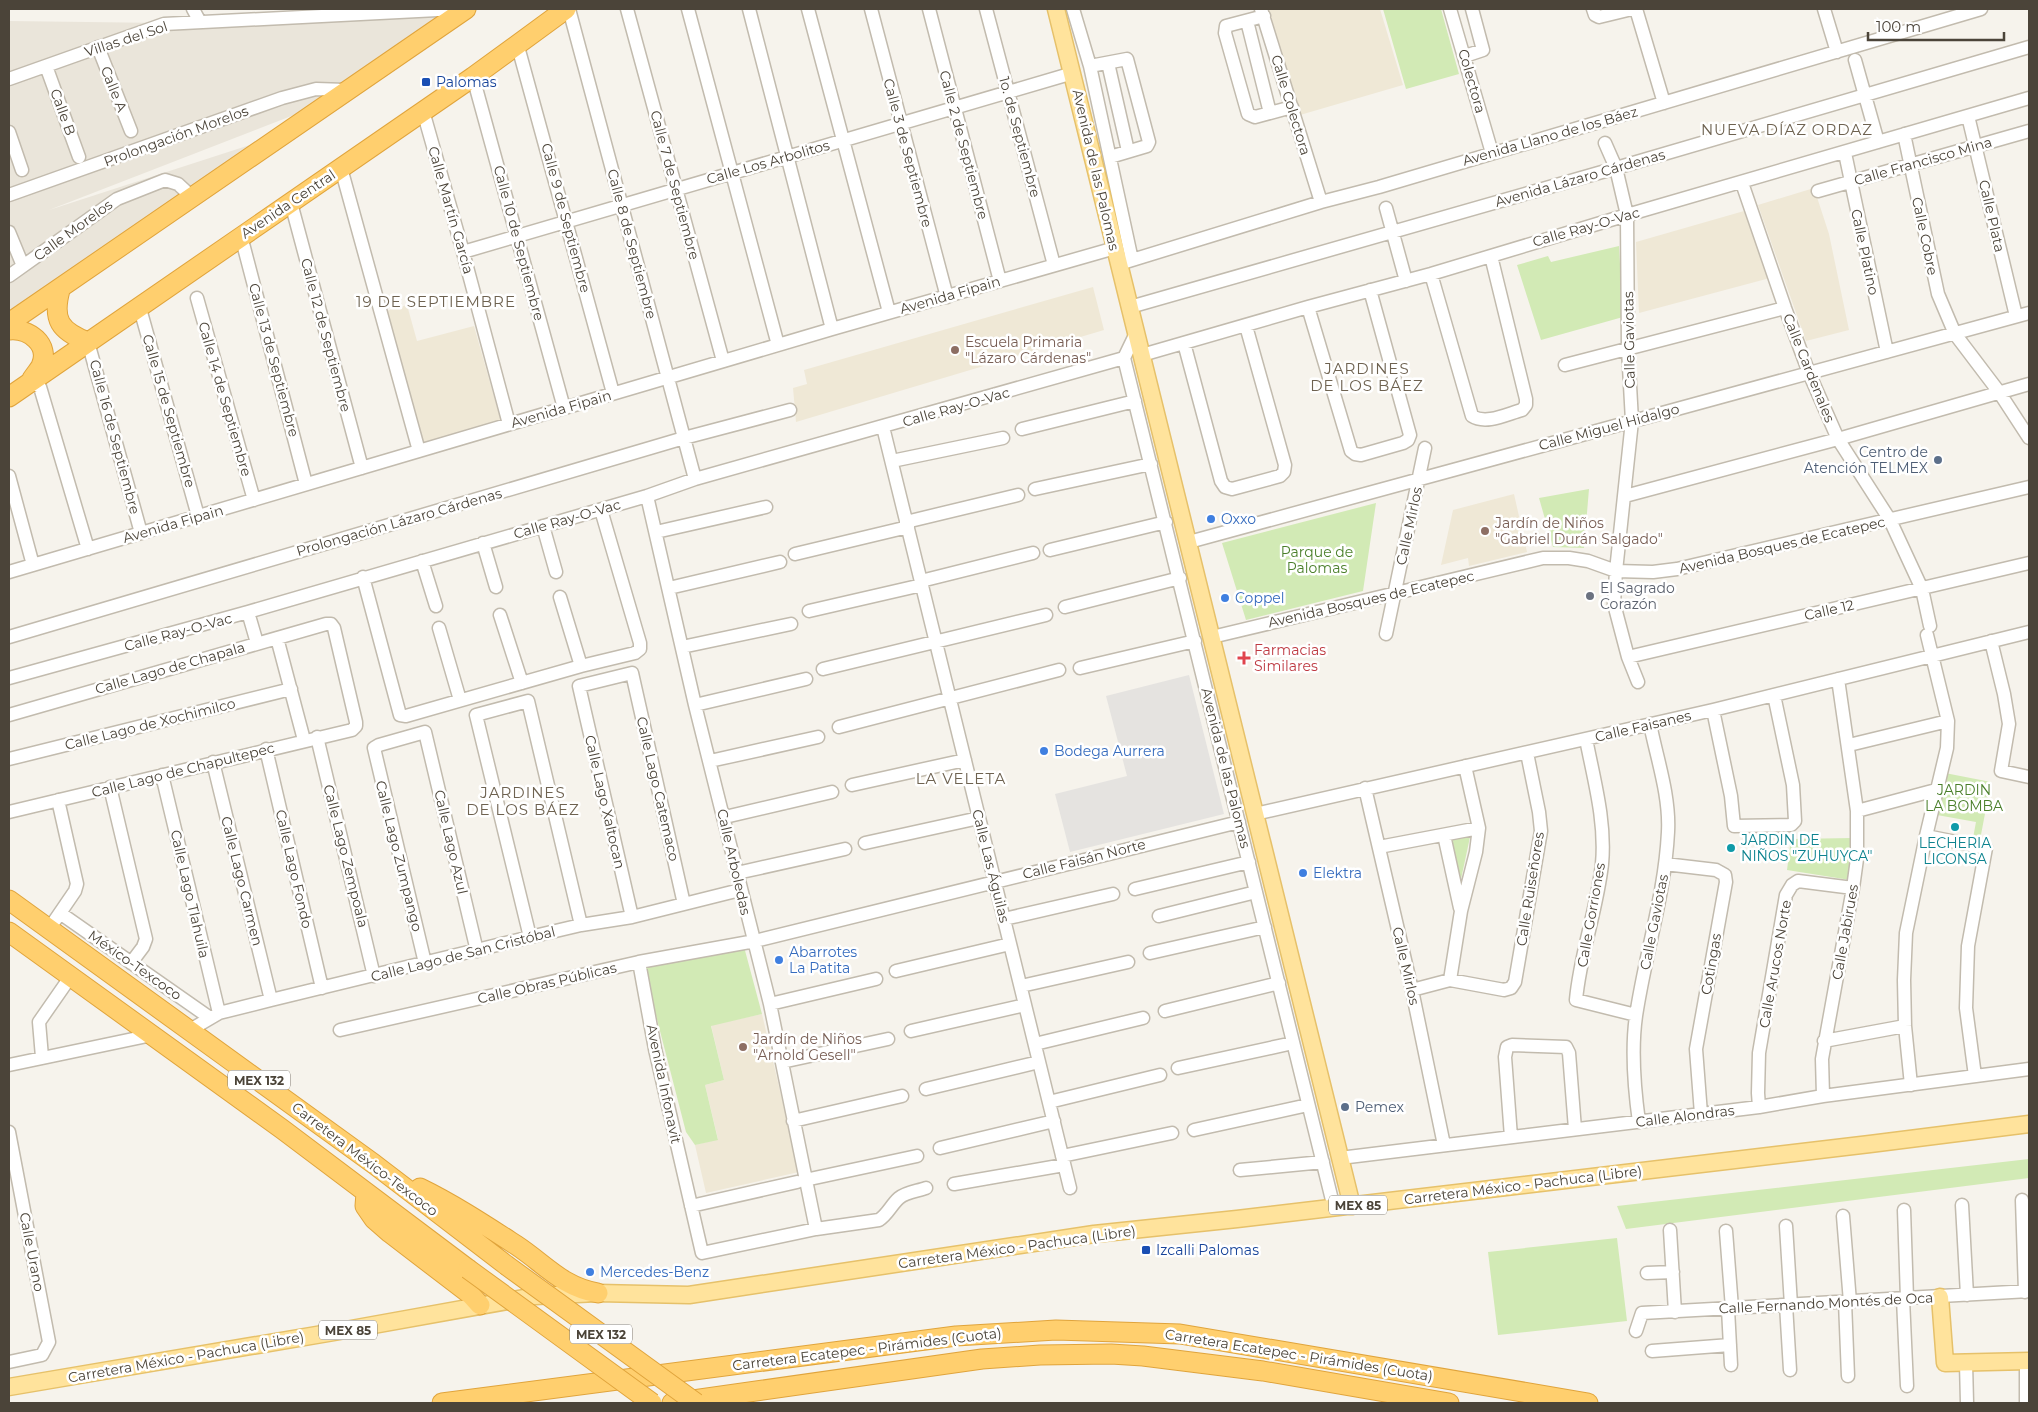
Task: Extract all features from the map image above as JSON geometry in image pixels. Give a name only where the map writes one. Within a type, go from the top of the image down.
[{"type":"highway","points":[[9,323],[60,290],[346,90],[466,9]]},
{"type":"highway","name":"Avenida Central","points":[[9,396],[473,77],[568,9]]},
{"type":"highway","points":[[60,290],[56,312],[62,327],[72,335],[88,342]]},
{"type":"highway","points":[[9,330],[14,329],[34,335],[43,348],[42,365],[30,382]]},
{"type":"highway","name":"Carretera México-Texcoco","points":[[9,900],[145,997],[384,1172],[506,1265],[696,1403]]},
{"type":"highway","name":"Carretera México-Texcoco","points":[[9,932],[652,1403]]},
{"type":"highway","points":[[384,1172],[427,1191],[455,1207],[515,1245],[563,1281],[580,1289],[598,1293]]},
{"type":"highway","points":[[366,1193],[365,1206],[378,1222],[471,1295],[480,1305]]},
{"type":"highway","name":"Carretera Ecatepec - Pirámides (Cuota)","points":[[442,1403],[956,1336],[1056,1330],[1180,1334],[1588,1403]]},
{"type":"highway","name":"Carretera Ecatepec - Pirámides (Cuota)","points":[[672,1403],[982,1359],[1040,1355],[1111,1354],[1143,1356],[1263,1371],[1449,1403]]},
{"type":"main road","name":"Avenida de las Palomas","points":[[1056,9],[1115,248],[1126,262],[1130,307],[1352,1206]]},
{"type":"main road","name":"Carretera México - Pachuca (Libre)","points":[[9,1387],[535,1296],[598,1293],[688,1296],[1094,1234],[1352,1206],[2029,1124]]},
{"type":"main road","points":[[1940,1297],[1945,1363],[2028,1361]]},
{"type":"street","points":[[193,9],[200,22]]},
{"type":"street","name":"Villas del Sol","points":[[9,80],[164,24],[382,11],[457,9]]},
{"type":"street","name":"Calle 8 de Septiembre","points":[[568,9],[695,479]]},
{"type":"street","name":"Calle 7 de Septiembre","points":[[627,9],[723,361]]},
{"type":"street","points":[[688,9],[778,345]]},
{"type":"street","points":[[749,9],[832,329]]},
{"type":"street","points":[[808,9],[889,312]]},
{"type":"street","name":"Calle 3 de Septiembre","points":[[871,9],[947,296]]},
{"type":"street","name":"Calle 2 de Septiembre","points":[[929,9],[1000,281]]},
{"type":"street","name":"1o. de Septiembre","points":[[986,9],[1054,265]]},
{"type":"street","name":"Avenida de las Palomas","points":[[1073,9],[1090,66],[1110,157],[1126,262]]},
{"type":"street","name":"Colectora","points":[[1450,9],[1492,153]]},
{"type":"street","points":[[1465,56],[1483,50],[1472,9]]},
{"type":"street","points":[[1592,9],[1596,16],[1614,11],[1634,9],[1664,103]]},
{"type":"street","points":[[1824,9],[1837,52]]},
{"type":"street","name":"Avenida Llano de los Báez","points":[[1126,262],[1321,202],[1379,187],[1981,9]]},
{"type":"street","points":[[1263,12],[1247,20],[1226,26],[1225,33],[1248,114],[1255,117],[1292,107]]},
{"type":"street","name":"Calle Colectora","points":[[1263,12],[1321,202]]},
{"type":"street","points":[[1247,20],[1270,113]]},
{"type":"street","name":"Calle 9 de Septiembre","points":[[518,43],[613,393]]},
{"type":"street","name":"Avenida Lázaro Cárdenas","points":[[1130,307],[2029,47]]},
{"type":"street","name":"Calle A","points":[[98,48],[131,131]]},
{"type":"street","points":[[1090,66],[1124,59],[1128,62],[1149,142],[1147,146],[1110,157]]},
{"type":"street","points":[[1855,60],[1878,142]]},
{"type":"street","points":[[1108,62],[1128,151]]},
{"type":"street","name":"Calle B","points":[[46,66],[79,158]]},
{"type":"street","name":"Calle Los Arbolitos","points":[[464,252],[843,139],[1073,73]]},
{"type":"street","name":"Calle 10 de Septiembre","points":[[473,77],[564,408]]},
{"type":"street","name":"Prolongación Morelos","points":[[9,195],[282,98],[316,89],[346,90]]},
{"type":"street","name":"Calle Ray-O-Vac","points":[[1142,355],[1431,274],[2029,98]]},
{"type":"street","name":"Calle Martín García","points":[[423,111],[464,252],[508,424]]},
{"type":"street","name":"Calle Plata","points":[[1968,116],[2016,316]]},
{"type":"street","name":"Calle Francisco Mina","points":[[1818,191],[2029,131]]},
{"type":"street","points":[[9,132],[22,170]]},
{"type":"street","name":"Calle Cobre","points":[[1904,134],[1938,294],[1956,334],[1999,392],[2029,438]]},
{"type":"street","name":"Calle Gaviotas","points":[[1605,143],[1616,168],[1627,215],[1628,349],[1632,421],[1614,604],[1628,657],[1638,682]]},
{"type":"street","name":"Calle Platino","points":[[1845,153],[1887,352]]},
{"type":"street","points":[[340,168],[419,451]]},
{"type":"street","name":"Calle Morelos","points":[[9,276],[117,199],[165,180],[178,184],[192,197]]},
{"type":"street","name":"Calle Cardenales","points":[[1742,183],[1784,308],[1809,373],[1838,439],[1890,520],[1922,588],[1931,655],[1948,721],[1947,748],[1936,790],[1906,934],[1905,1026],[1911,1085]]},
{"type":"street","name":"Calle 12 de Septiembre","points":[[291,202],[362,468]]},
{"type":"street","points":[[1386,208],[1406,281]]},
{"type":"street","points":[[9,232],[23,266]]},
{"type":"street","name":"Calle 13 de Septiembre","points":[[241,236],[306,484]]},
{"type":"street","name":"Avenida Fipain","points":[[9,572],[889,312],[1115,248]]},
{"type":"street","points":[[1431,274],[1472,416],[1478,420],[1485,420],[1522,410],[1526,405],[1526,398],[1490,256]]},
{"type":"street","points":[[1308,307],[1351,451],[1361,455],[1403,443],[1408,440],[1410,434],[1370,290]]},
{"type":"street","name":"Calle 14 de Septiembre","points":[[197,298],[254,500]]},
{"type":"street","name":"Calle 15 de Septiembre","points":[[139,305],[198,516]]},
{"type":"street","points":[[1565,365],[1784,308]]},
{"type":"street","name":"Calle Miguel Hidalgo","points":[[1189,542],[2029,313]]},
{"type":"street","points":[[1184,343],[1225,487],[1232,489],[1270,479],[1280,476],[1284,472],[1285,465],[1246,326]]},
{"type":"street","points":[[1124,358],[1136,331]]},
{"type":"street","name":"Calle 16 de Septiembre","points":[[88,342],[141,533]]},
{"type":"street","name":"Avenida de las Palomas","points":[[1124,358],[1180,578],[1334,1208]]},
{"type":"street","name":"Calle Ray-O-Vac","points":[[9,678],[248,612],[363,577],[601,510],[695,479],[1124,358]]},
{"type":"street","points":[[30,382],[40,388],[88,549]]},
{"type":"street","points":[[1625,496],[1838,439],[2029,384]]},
{"type":"street","points":[[1022,429],[1135,401]]},
{"type":"street","name":"Prolongación Lázaro Cárdenas","points":[[9,637],[684,438],[790,410]]},
{"type":"street","name":"Calle Las Águilas","points":[[883,427],[1070,1188]]},
{"type":"street","points":[[892,461],[1003,438]]},
{"type":"street","name":"Calle Mirlos","points":[[1386,634],[1425,448]]},
{"type":"street","points":[[1036,490],[1151,464]]},
{"type":"street","points":[[9,476],[33,565]]},
{"type":"street","name":"Avenida Bosques de Ecatepec","points":[[1212,637],[1543,558],[1569,558],[1588,561],[1616,571],[1653,572],[1677,569],[2029,487]]},
{"type":"street","points":[[795,554],[1018,495]]},
{"type":"street","name":"Calle Arboledas","points":[[647,496],[695,705],[724,817],[749,927],[755,941],[770,1004],[793,1121],[801,1181],[816,1229]]},
{"type":"street","points":[[656,532],[766,507]]},
{"type":"street","points":[[363,577],[400,715],[406,716],[581,666],[635,654],[640,649],[640,643],[601,510]]},
{"type":"street","points":[[1050,550],[1166,522]]},
{"type":"street","points":[[544,526],[556,572]]},
{"type":"street","points":[[483,543],[496,587]]},
{"type":"street","points":[[809,612],[1033,553]]},
{"type":"street","points":[[422,561],[436,606]]},
{"type":"street","points":[[668,588],[780,562]]},
{"type":"street","name":"Calle 12","points":[[1628,657],[2029,563]]},
{"type":"street","points":[[1065,607],[1180,578]]},
{"type":"street","points":[[560,597],[581,666]]},
{"type":"street","points":[[248,612],[256,643]]},
{"type":"street","points":[[500,615],[522,683]]},
{"type":"street","points":[[823,668],[1046,615]]},
{"type":"street","name":"Calle Lago de Chapala","points":[[9,715],[256,643],[331,624],[334,628],[356,726]]},
{"type":"street","points":[[682,647],[791,624]]},
{"type":"street","points":[[438,628],[460,700]]},
{"type":"street","name":"Calle Faisanes","points":[[1255,814],[1713,710],[2029,632]]},
{"type":"street","points":[[277,638],[304,740]]},
{"type":"street","points":[[1080,668],[1195,641]]},
{"type":"street","points":[[1991,641],[2009,724],[2001,770],[2029,777]]},
{"type":"street","points":[[839,727],[1058,670]]},
{"type":"street","name":"Calle Lago Xaltocan","points":[[632,673],[579,686],[632,917]]},
{"type":"street","name":"Calle Lago Catemaco","points":[[632,673],[684,904]]},
{"type":"street","points":[[695,705],[806,679]]},
{"type":"street","name":"Calle Jabirues","points":[[1823,1096],[1822,1058],[1824,1041],[1854,888],[1857,859],[1857,811],[1838,679]]},
{"type":"street","name":"Calle Lago de Xochimilco","points":[[9,759],[291,689]]},
{"type":"street","points":[[1713,710],[1731,796],[1734,826],[1791,826],[1795,822],[1793,785],[1774,695]]},
{"type":"street","points":[[530,937],[476,715],[528,701],[581,926]]},
{"type":"street","points":[[1849,745],[1948,721]]},
{"type":"street","name":"Calle Gaviotas","points":[[1638,1122],[1633,1059],[1636,1015],[1665,864],[1668,831],[1667,806],[1650,724]]},
{"type":"street","name":"Calle Lago de Chapultepec","points":[[12,809],[58,800],[352,730],[356,726]]},
{"type":"street","name":"Calle Lago Azul","points":[[374,748],[424,732],[477,951]]},
{"type":"street","points":[[710,761],[818,736]]},
{"type":"street","name":"Calle Lago Zempoala","points":[[317,737],[374,976]]},
{"type":"street","name":"Calle Gorriones","points":[[1586,739],[1600,805],[1602,864],[1576,1000],[1636,1015]]},
{"type":"street","name":"Calle Lago Zumpango","points":[[374,748],[425,963]]},
{"type":"street","name":"Calle Lago Fondo","points":[[266,749],[322,988]]},
{"type":"street","name":"Calle Ruiseñores","points":[[1450,980],[1504,990],[1511,988],[1514,982],[1541,831],[1540,812],[1527,753]]},
{"type":"street","points":[[852,786],[965,760]]},
{"type":"street","name":"Calle Lago Carmen","points":[[213,762],[271,1000]]},
{"type":"street","points":[[1412,990],[1450,980],[1460,911],[1476,852],[1479,828],[1465,766]]},
{"type":"street","name":"Calle Lago Tlahuila","points":[[162,775],[214,1015]]},
{"type":"street","points":[[110,787],[146,939],[143,947],[131,963]]},
{"type":"street","name":"Calle Mirlos","points":[[1365,788],[1412,990],[1444,1145]]},
{"type":"street","points":[[1857,811],[1936,790]]},
{"type":"street","points":[[724,817],[832,792]]},
{"type":"street","points":[[49,929],[76,891],[77,884],[58,800]]},
{"type":"street","points":[[865,843],[979,818]]},
{"type":"street","name":"Calle Faisán Norte","points":[[755,941],[1239,822]]},
{"type":"street","points":[[1379,847],[1479,828]]},
{"type":"street","points":[[1444,835],[1460,911]]},
{"type":"street","points":[[1926,836],[1986,848],[1968,946],[1966,1008],[1975,1076]]},
{"type":"street","points":[[737,873],[845,849]]},
{"type":"street","points":[[1135,889],[1249,862]]},
{"type":"street","name":"Cotingas","points":[[1665,864],[1716,870],[1725,875],[1726,882],[1696,1049],[1701,1114]]},
{"type":"street","name":"Calle Arucos Norte","points":[[1759,1107],[1759,1053],[1786,895],[1798,881],[1854,888]]},
{"type":"street","name":"Calle Lago de San Cristóbal","points":[[190,1030],[214,1015],[271,1000],[530,937],[632,917],[740,890]]},
{"type":"street","points":[[1159,916],[1256,892]]},
{"type":"street","points":[[1004,919],[1113,894]]},
{"type":"street","name":"México-Texcoco","points":[[60,913],[147,975],[214,1015]]},
{"type":"street","points":[[1150,953],[1265,927]]},
{"type":"street","name":"Calle Obras Públicas","points":[[340,1030],[639,962],[755,941]]},
{"type":"street","points":[[896,971],[1010,944]]},
{"type":"street","points":[[102,967],[112,951]]},
{"type":"street","name":"Avenida Infonavit","points":[[639,962],[655,1050],[702,1253],[816,1229]]},
{"type":"street","points":[[1021,986],[1128,962]]},
{"type":"street","points":[[145,997],[147,975]]},
{"type":"street","points":[[42,1057],[39,1022],[71,976]]},
{"type":"street","points":[[770,1004],[876,980]]},
{"type":"street","points":[[1165,1011],[1279,983]]},
{"type":"street","points":[[911,1031],[1025,1005]]},
{"type":"street","points":[[1035,1044],[1143,1018]]},
{"type":"street","points":[[1824,1041],[1905,1026]]},
{"type":"street","points":[[9,1065],[152,1035]]},
{"type":"street","points":[[782,1062],[888,1039]]},
{"type":"street","points":[[1178,1068],[1293,1043]]},
{"type":"street","points":[[1511,1137],[1505,1057],[1507,1047],[1512,1045],[1566,1048],[1569,1053],[1575,1129]]},
{"type":"street","points":[[926,1089],[1040,1062]]},
{"type":"street","name":"Calle Alondras","points":[[1340,1158],[1759,1107],[1823,1096],[2029,1069]]},
{"type":"street","points":[[1049,1102],[1160,1075]]},
{"type":"street","points":[[793,1121],[902,1096]]},
{"type":"street","points":[[1194,1130],[1308,1105]]},
{"type":"street","points":[[940,1148],[1054,1121]]},
{"type":"street","name":"Calle Urano","points":[[9,1132],[49,1342],[42,1355],[9,1362]]},
{"type":"street","points":[[954,1184],[1172,1133]]},
{"type":"street","points":[[691,1206],[917,1156]]},
{"type":"street","points":[[1240,1170],[1323,1162]]},
{"type":"street","points":[[816,1229],[879,1220],[884,1217],[899,1198],[905,1194],[926,1188]]},
{"type":"street","points":[[2022,1200],[2027,1292]]},
{"type":"street","points":[[1962,1205],[1967,1295]]},
{"type":"street","points":[[1904,1210],[1907,1386]]},
{"type":"street","points":[[1844,1216],[1848,1376]]},
{"type":"street","points":[[1786,1226],[1790,1370]]},
{"type":"street","points":[[1670,1230],[1675,1312]]},
{"type":"street","points":[[1726,1231],[1731,1366]]},
{"type":"street","points":[[1647,1273],[1672,1272]]},
{"type":"street","name":"Calle Fernando Montés de Oca","points":[[1636,1331],[1642,1314],[2027,1292]]},
{"type":"street","points":[[1652,1351],[1730,1345]]},
{"type":"street","points":[[2026,1403],[2028,1361]]},
{"type":"street","points":[[1966,1363],[1967,1403]]},
{"type":"shaded area","points":[[1268,9],[1380,9],[1403,85],[1300,115]]},
{"type":"shaded area","points":[[442,12],[330,101],[49,210],[281,135],[9,324],[9,21],[165,23]]},
{"type":"shaded area","points":[[1814,188],[1829,234],[1849,330],[1806,341],[1758,205]]},
{"type":"shaded area","points":[[1744,211],[1770,278],[1639,313],[1636,242]]},
{"type":"shaded area","name":"Escuela Primaria \"Lázaro Cárdenas\"","points":[[1093,287],[1104,330],[796,422],[793,388],[807,384],[804,370]]},
{"type":"shaded area","points":[[407,305],[417,341],[474,326],[502,425],[423,446],[386,311]]},
{"type":"shaded area","name":"Jardín de Niños \"Gabriel Durán Salgado\"","points":[[1514,494],[1527,552],[1469,566],[1468,558],[1441,565],[1453,510]]},
{"type":"shaded area","points":[[1189,675],[1224,814],[1070,852],[1055,794],[1127,776],[1106,696]]},
{"type":"shaded area","points":[[762,1014],[799,1172],[706,1193],[695,1145],[718,1139],[705,1085],[724,1080],[711,1025]]},
{"type":"green space","points":[[1383,9],[1441,9],[1459,74],[1406,89]]},
{"type":"green space","points":[[1619,246],[1623,317],[1541,340],[1517,265],[1548,256],[1551,262]]},
{"type":"green space","points":[[1589,489],[1584,548],[1553,547],[1539,498]]},
{"type":"green space","name":"Parque de Palomas","points":[[1376,503],[1363,591],[1246,620],[1222,543]]},
{"type":"green space","name":"JARDIN LA BOMBA","points":[[1945,773],[1991,782],[1980,840],[1973,838],[1976,822],[1937,815]]},
{"type":"green space","points":[[1470,837],[1460,884],[1450,840]]},
{"type":"green space","points":[[1853,838],[1850,880],[1787,870],[1791,839]]},
{"type":"green space","points":[[743,943],[762,1014],[711,1026],[724,1080],[705,1085],[718,1140],[695,1145],[686,1132],[643,965]]},
{"type":"green space","points":[[2029,1159],[2029,1178],[1626,1229],[1617,1206]]},
{"type":"green space","points":[[1617,1238],[1627,1321],[1498,1335],[1488,1252]]},
{"type":"place","name":"Palomas","points":[[426,82]]},
{"type":"place","name":"Escuela Primaria \"Lázaro Cárdenas\"","points":[[955,350]]},
{"type":"place","name":"Centro de Atención TELMEX","points":[[1938,460]]},
{"type":"place","name":"Oxxo","points":[[1211,519]]},
{"type":"place","name":"Jardín de Niños \"Gabriel Durán Salgado\"","points":[[1485,531]]},
{"type":"place","name":"El Sagrado Corazón","points":[[1590,596]]},
{"type":"place","name":"Coppel","points":[[1225,598]]},
{"type":"place","name":"Farmacias Similares","points":[[1244,658]]},
{"type":"place","name":"Bodega Aurrera","points":[[1044,751]]},
{"type":"place","name":"LECHERIA LICONSA","points":[[1955,827]]},
{"type":"place","name":"JARDIN DE NIÑOS \"ZUHUYCA\"","points":[[1731,848]]},
{"type":"place","name":"Elektra","points":[[1303,873]]},
{"type":"place","name":"Abarrotes La Patita","points":[[779,960]]},
{"type":"place","name":"Jardín de Niños \"Arnold Gesell\"","points":[[743,1047]]},
{"type":"place","name":"Pemex","points":[[1345,1107]]},
{"type":"place","name":"Izcalli Palomas","points":[[1146,1250]]},
{"type":"place","name":"Mercedes-Benz","points":[[590,1272]]},
{"type":"district","name":"NUEVA DÍAZ ORDAZ","points":[[1787,129]]},
{"type":"district","name":"19 DE SEPTIEMBRE","points":[[436,301]]},
{"type":"district","name":"JARDINES DE LOS BÁEZ","points":[[1367,376]]},
{"type":"district","name":"LA VELETA","points":[[961,778]]},
{"type":"district","name":"JARDINES DE LOS BÁEZ","points":[[523,800]]}]
